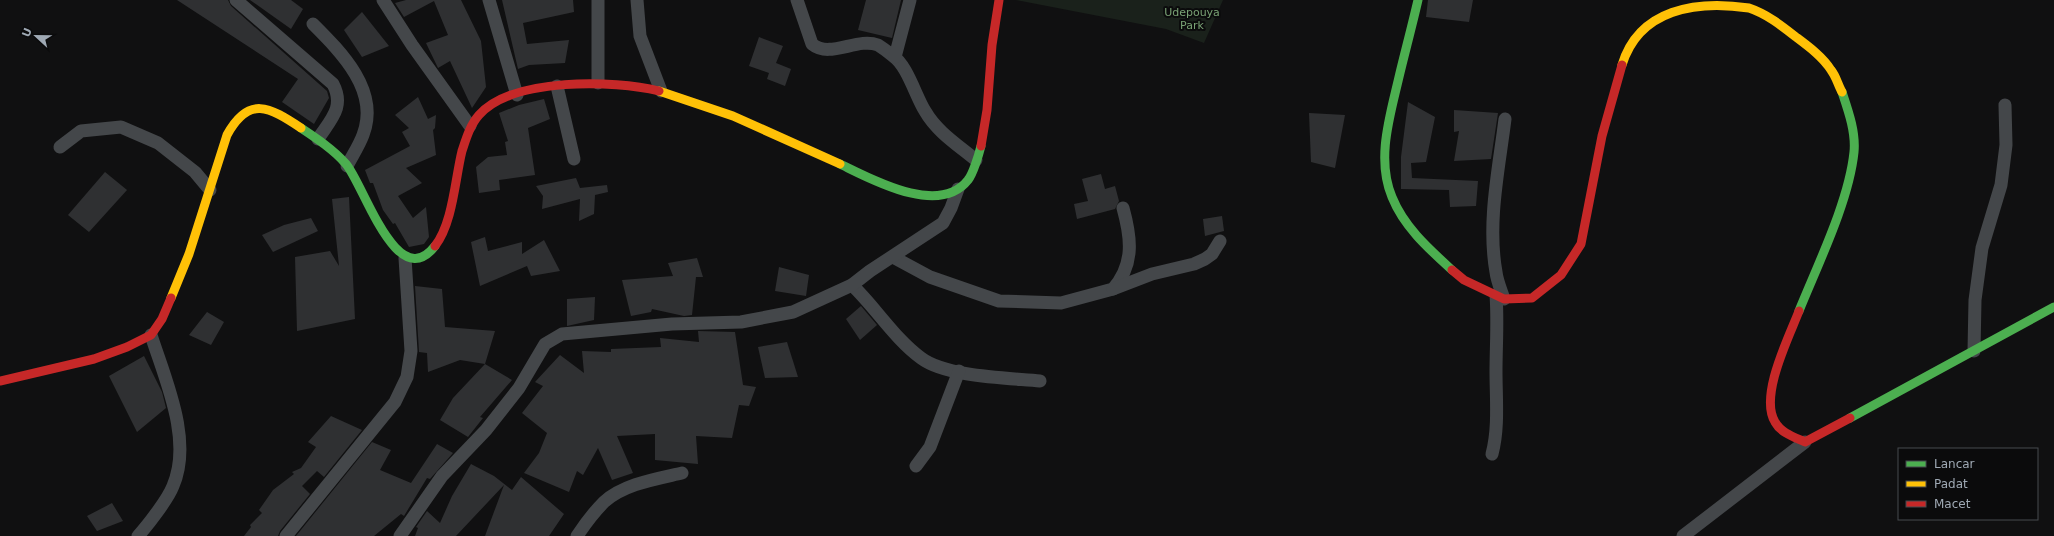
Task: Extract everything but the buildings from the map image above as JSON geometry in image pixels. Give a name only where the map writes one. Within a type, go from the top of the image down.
[{"type":"street","points":[[236,0],[333,84],[338,94],[339,101],[331,118],[318,138]]},
{"type":"street","points":[[384,0],[408,40],[470,126]]},
{"type":"street","points":[[489,0],[517,95]]},
{"type":"street","points":[[598,0],[598,83]]},
{"type":"street","points":[[637,0],[640,36],[661,91]]},
{"type":"street","points":[[796,0],[812,44],[817,48],[828,49],[857,44],[877,45],[896,57],[914,86],[925,111],[936,128],[976,160]]},
{"type":"street","points":[[896,57],[910,0]]},
{"type":"street","points":[[405,258],[413,260],[427,258],[436,250],[444,234],[458,166],[470,126],[478,115],[496,103],[517,95],[556,86],[598,83],[639,86],[661,91],[702,104],[870,178],[905,190],[927,196],[944,195],[958,189],[970,177],[981,149],[999,0]]},
{"type":"street","points":[[1418,0],[1386,132],[1385,168],[1392,197],[1408,225],[1431,251],[1464,280],[1500,297],[1532,298],[1561,276],[1581,244],[1602,136],[1616,84],[1626,52],[1651,19],[1677,5],[1698,2],[1726,2],[1750,8],[1775,21],[1811,48],[1831,70],[1842,92],[1851,123],[1854,152],[1843,202],[1783,351],[1776,370],[1770,400],[1770,414],[1776,427],[1791,438],[1805,442]]},
{"type":"street","points":[[313,24],[354,70],[365,95],[368,111],[363,135],[347,166]]},
{"type":"street","points":[[556,86],[574,159]]},
{"type":"street","points":[[1974,351],[1975,300],[1982,248],[2001,185],[2006,145],[2005,106]]},
{"type":"street","points":[[0,381],[94,359],[127,347],[151,335],[162,319],[179,282],[227,135],[235,121],[245,112],[254,108],[264,109],[318,138],[347,166],[386,235],[405,258],[411,351],[407,378],[395,402],[286,536]]},
{"type":"street","points":[[1492,454],[1494,445],[1500,297],[1493,246],[1495,208],[1505,119]]},
{"type":"street","points":[[60,147],[81,131],[121,127],[158,143],[195,172],[210,190]]},
{"type":"street","points":[[400,536],[442,476],[486,430],[519,388],[545,344],[562,334],[672,324],[740,322],[793,312],[852,285],[870,271],[943,223],[951,208],[958,189]]},
{"type":"street","points":[[1113,289],[1119,283],[1128,259],[1131,240],[1123,208]]},
{"type":"street","points":[[893,257],[930,277],[999,300],[1061,303],[1113,289],[1152,274],[1194,264],[1212,254],[1220,241]]},
{"type":"street","points":[[852,285],[871,304],[895,334],[923,360],[943,368],[976,375],[1040,380]]},
{"type":"street","points":[[1683,536],[1805,442],[2054,308]]},
{"type":"street","points":[[138,536],[173,486],[180,463],[177,420],[151,335]]},
{"type":"street","points":[[916,466],[930,447],[959,372]]},
{"type":"street","points":[[577,536],[596,511],[612,496],[649,481],[682,473]]},
{"type":"green space","name":"Udepouya Park","points":[[1016,0],[1223,0],[1204,43],[1166,29]]},
{"type":"traffic: fast","points":[[1418,0],[1386,137],[1385,168],[1387,183],[1392,197],[1403,218],[1418,237],[1452,270]]},
{"type":"traffic: fast","points":[[1799,311],[1832,232],[1851,171],[1854,152],[1854,137],[1851,121],[1842,92]]},
{"type":"traffic: fast","points":[[301,128],[319,140],[346,164],[383,231],[395,247],[408,257],[421,257],[435,246]]},
{"type":"traffic: fast","points":[[840,164],[869,178],[905,192],[923,195],[940,195],[955,191],[968,180],[974,169],[981,146]]},
{"type":"traffic: fast","points":[[1850,418],[2054,307]]},
{"type":"traffic: slow","points":[[1622,65],[1630,46],[1642,31],[1656,20],[1672,12],[1709,6],[1749,8],[1774,21],[1815,52],[1833,72],[1842,92]]},
{"type":"traffic: slow","points":[[659,91],[733,116],[840,164]]},
{"type":"traffic: slow","points":[[171,298],[189,254],[227,135],[235,122],[243,114],[252,110],[260,109],[269,110],[301,128]]},
{"type":"traffic: jam","points":[[981,146],[987,110],[992,45],[999,0]]},
{"type":"traffic: jam","points":[[1452,270],[1464,280],[1504,299],[1532,298],[1561,275],[1581,244],[1602,136],[1622,65]]},
{"type":"traffic: jam","points":[[435,246],[441,236],[450,213],[462,151],[469,132],[479,115],[495,103],[515,94],[539,88],[565,85],[617,85],[640,87],[659,91]]},
{"type":"traffic: jam","points":[[0,381],[94,359],[127,347],[151,335],[162,319],[171,298]]},
{"type":"traffic: jam","points":[[1799,311],[1777,366],[1773,382],[1771,411],[1775,422],[1784,432],[1805,442],[1850,418]]}]
